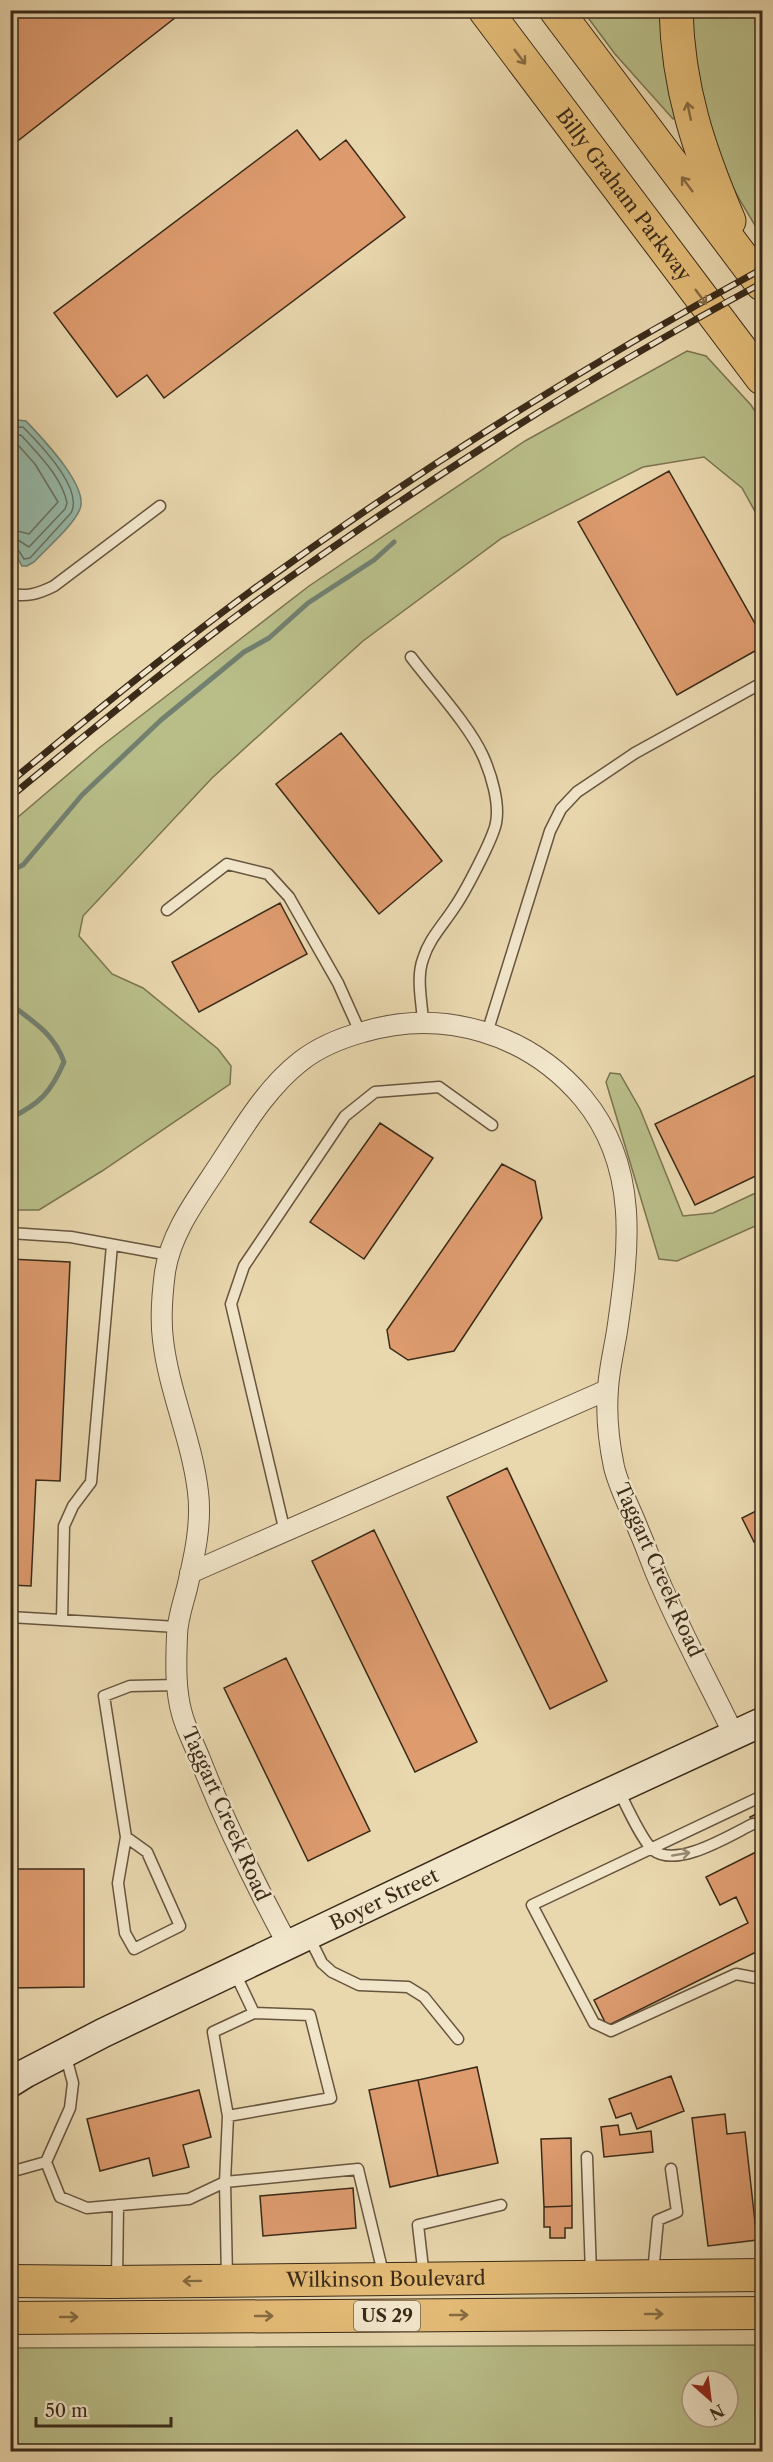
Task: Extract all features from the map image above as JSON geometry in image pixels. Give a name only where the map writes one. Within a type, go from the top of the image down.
[{"type":"highway","name":"Billy Graham Parkway","points":[[485,10],[762,378]]},
{"type":"highway","points":[[556,10],[755,274]]},
{"type":"highway","points":[[676,10],[679,60],[692,125],[716,191],[755,274]]},
{"type":"main road","name":"Boyer Street","points":[[10,2083],[65,2053],[234,1970],[762,1722]]},
{"type":"main road","name":"Wilkinson Boulevard","points":[[10,2281],[113,2282],[762,2275]]},
{"type":"main road","points":[[398,2316],[402,2279]]},
{"type":"main road","points":[[10,2291],[113,2282]]},
{"type":"main road","name":"Wilkinson Boulevard","points":[[10,2318],[762,2313]]},
{"type":"street","name":"Taggart Creek Road","points":[[298,1940],[250,1874],[218,1805],[180,1711],[177,1627],[190,1574],[199,1519],[199,1496],[193,1458],[170,1376],[163,1341],[161,1308],[174,1237],[262,1101],[304,1058],[323,1047],[384,1025],[448,1023],[487,1033],[534,1054],[560,1074],[584,1100],[602,1126],[616,1156],[622,1179],[627,1217],[627,1255],[608,1390],[615,1469],[659,1582],[734,1735]]},
{"type":"street","points":[[190,1574],[608,1390]]},
{"type":"lane","points":[[10,594],[24,596],[39,594],[54,586],[160,506]]},
{"type":"lane","points":[[411,657],[483,756],[495,795],[496,823],[472,876],[455,906],[432,938],[422,960],[420,982],[423,1022]]},
{"type":"lane","points":[[487,1033],[550,831],[561,809],[577,792],[635,753],[762,683]]},
{"type":"lane","points":[[167,910],[228,864],[268,874],[289,897],[338,983],[360,1032]]},
{"type":"lane","points":[[285,1532],[231,1304],[244,1266],[345,1116],[375,1092],[439,1087],[492,1125]]},
{"type":"lane","points":[[10,1233],[71,1237],[169,1255]]},
{"type":"lane","points":[[62,1620],[64,1526],[73,1506],[91,1482],[112,1245]]},
{"type":"lane","points":[[10,1617],[177,1627]]},
{"type":"lane","points":[[126,1838],[147,1852],[180,1926],[134,1949],[125,1933],[118,1883],[126,1838],[105,1696],[130,1686],[178,1685]]},
{"type":"lane","points":[[618,1788],[651,1847],[665,1855],[684,1856],[753,1824]]},
{"type":"lane","points":[[762,1796],[532,1905],[594,2023],[610,2031],[736,1974],[762,1979]]},
{"type":"lane","points":[[298,1940],[332,1972],[359,1985],[408,1987],[424,1997],[458,2038]]},
{"type":"lane","points":[[234,1970],[254,2013]]},
{"type":"lane","points":[[227,2281],[225,2182],[228,2116],[213,2032],[254,2013],[310,2015],[331,2098],[228,2116]]},
{"type":"lane","points":[[65,2053],[73,2083],[70,2108],[46,2162],[60,2197],[87,2208],[189,2199],[225,2182],[358,2169],[402,2279]]},
{"type":"lane","points":[[587,2157],[592,2277]]},
{"type":"lane","points":[[10,2172],[46,2162]]},
{"type":"lane","points":[[653,2276],[658,2220],[677,2212],[671,2169]]},
{"type":"lane","points":[[113,2282],[118,2205]]},
{"type":"lane","points":[[402,2279],[418,2225],[501,2205]]},
{"type":"green space","points":[[583,11],[666,11],[679,113],[673,119],[615,54]]},
{"type":"green space","points":[[685,11],[762,11],[762,237],[722,167],[704,124]]},
{"type":"green space","points":[[687,351],[706,356],[751,405],[762,422],[762,524],[742,488],[704,457],[643,467],[502,538],[363,641],[212,778],[83,916],[79,936],[112,974],[143,988],[218,1049],[231,1066],[230,1084],[102,1171],[39,1210],[11,1210],[11,823],[99,748],[309,586],[525,441]]},
{"type":"green space","points":[[610,1073],[620,1074],[640,1109],[683,1216],[713,1213],[762,1190],[762,1223],[677,1261],[659,1259],[606,1082]]},
{"type":"green space","points":[[762,2345],[762,2451],[11,2451],[11,2348]]},
{"type":"water","points":[[17,420],[26,421],[62,462],[71,475],[81,499],[77,516],[34,562],[27,566],[22,566],[11,546],[11,423]]},
{"type":"building","points":[[10,10],[185,10],[10,147]]},
{"type":"building","points":[[297,130],[320,160],[346,140],[405,217],[164,398],[147,375],[117,397],[54,313]]},
{"type":"building","points":[[669,471],[762,636],[762,647],[677,695],[578,522]]},
{"type":"building","points":[[341,733],[442,861],[379,914],[276,784]]},
{"type":"building","points":[[280,903],[307,954],[199,1012],[172,962]]},
{"type":"building","points":[[762,1072],[762,1173],[695,1205],[655,1124]]},
{"type":"building","points":[[380,1123],[433,1158],[364,1259],[310,1222]]},
{"type":"building","points":[[502,1164],[535,1181],[542,1218],[454,1351],[408,1360],[390,1348],[387,1330]]},
{"type":"building","points":[[10,1259],[70,1262],[60,1481],[36,1480],[31,1586],[10,1585]]},
{"type":"building","points":[[507,1468],[607,1681],[550,1709],[447,1497]]},
{"type":"building","points":[[762,1508],[762,1538],[754,1542],[742,1518]]},
{"type":"building","points":[[374,1530],[477,1742],[415,1772],[312,1561]]},
{"type":"building","points":[[286,1658],[370,1831],[308,1861],[224,1688]]},
{"type":"building","points":[[762,1811],[762,1843],[750,1817]]},
{"type":"building","points":[[762,1849],[762,1960],[758,1951],[607,2026],[594,2000],[748,1923],[736,1897],[720,1905],[706,1877]]},
{"type":"building","points":[[10,1869],[84,1869],[84,1987],[10,1988]]},
{"type":"building","points":[[477,2067],[498,2163],[438,2176],[418,2080]]},
{"type":"building","points":[[671,2076],[684,2111],[637,2129],[631,2113],[616,2118],[609,2099]]},
{"type":"building","points":[[418,2080],[438,2176],[390,2187],[369,2090]]},
{"type":"building","points":[[199,2090],[211,2137],[183,2145],[189,2167],[153,2176],[149,2158],[100,2171],[87,2119]]},
{"type":"building","points":[[725,2114],[727,2134],[745,2132],[757,2240],[708,2246],[692,2118]]},
{"type":"building","points":[[618,2125],[620,2135],[651,2131],[653,2152],[604,2157],[601,2127]]},
{"type":"building","points":[[571,2138],[572,2206],[544,2207],[541,2139]]},
{"type":"building","points":[[353,2188],[356,2228],[263,2236],[260,2196]]},
{"type":"building","points":[[572,2206],[572,2228],[565,2228],[565,2238],[550,2238],[550,2227],[544,2227],[544,2207]]},
{"type":"waterway","points":[[10,871],[23,865],[82,795],[161,720],[244,652],[269,638],[308,603],[374,560],[394,542]]},
{"type":"waterway","points":[[10,1004],[49,1036],[64,1062],[43,1096],[29,1108],[10,1118]]},
{"type":"railway","points":[[10,782],[220,614],[375,504],[501,422],[630,343],[762,269]]},
{"type":"railway","points":[[10,797],[226,624],[380,515],[568,394],[762,283]]}]
